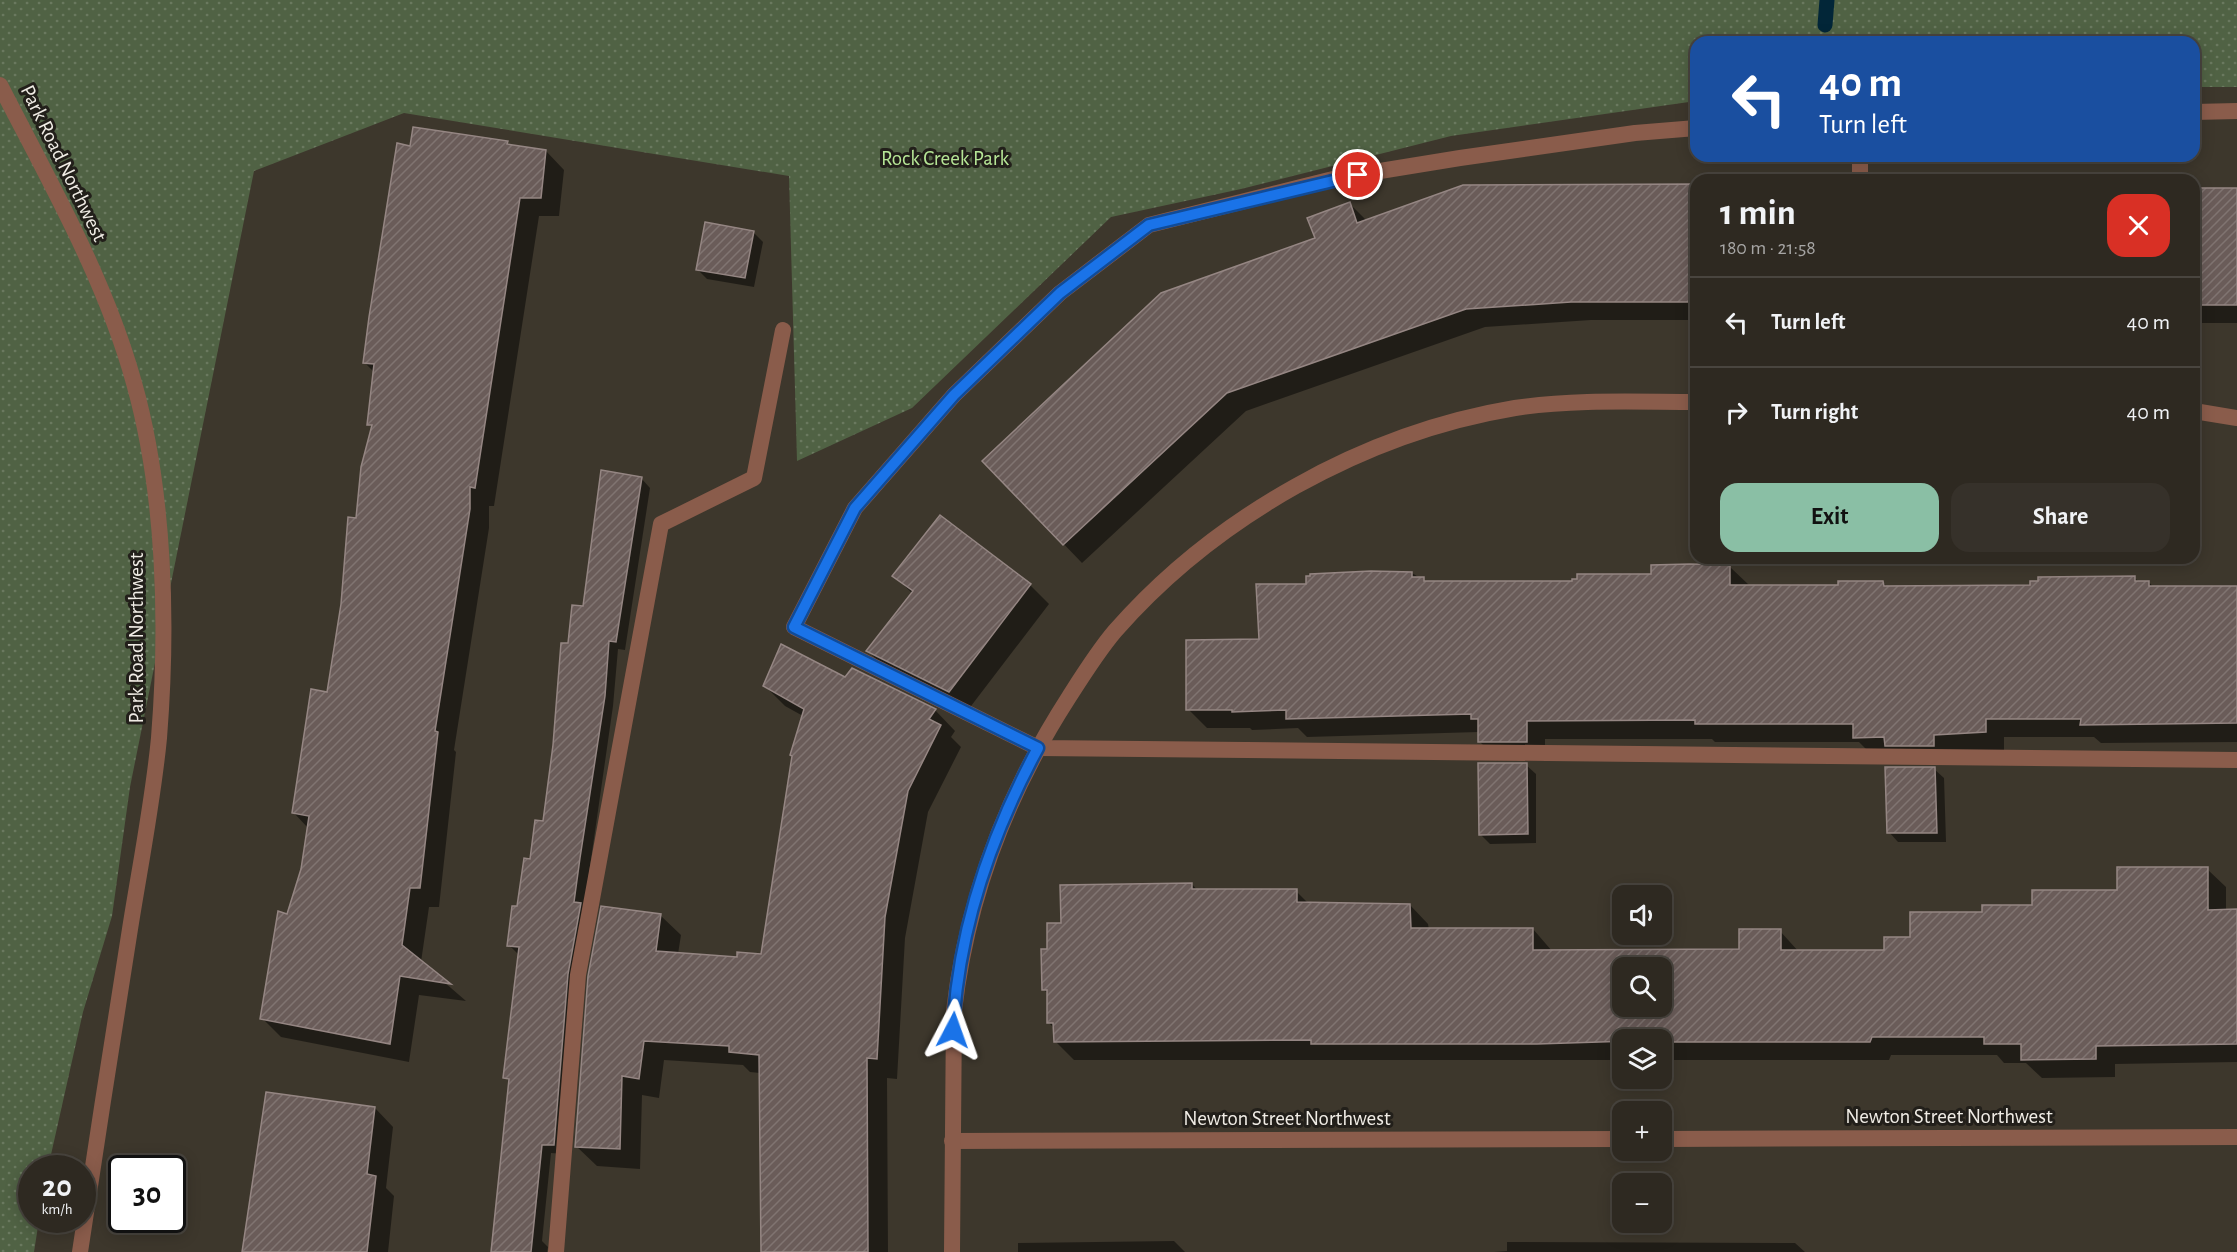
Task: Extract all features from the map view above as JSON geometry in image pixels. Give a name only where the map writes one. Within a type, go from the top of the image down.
[{"type":"street","name":"Park Road Northwest","points":[[0,85],[60,202],[110,315],[134,382],[152,478],[163,632],[158,741],[80,1252]]},
{"type":"street","points":[[2200,112],[2237,111]]},
{"type":"street","points":[[1690,129],[1530,148],[1337,178],[1149,225],[1060,293],[954,395],[855,508],[794,627],[1038,748],[2237,760]]},
{"type":"street","points":[[556,1252],[578,975],[661,524],[754,478],[783,330]]},
{"type":"street","points":[[952,1252],[954,1011],[971,913],[1005,814],[1038,748],[1102,648],[1169,576],[1236,525],[1320,474],[1411,436],[1505,410],[1598,401],[1690,402]]},
{"type":"street","points":[[2200,412],[2237,418]]},
{"type":"street","name":"Newton Street Northwest","points":[[1672,1139],[2237,1137]]},
{"type":"street","name":"Newton Street Northwest","points":[[952,1142],[1612,1139]]},
{"type":"green space","name":"Rock Creek Park","points":[[0,0],[2237,0],[2237,87],[2200,87],[2200,36],[1690,36],[1690,102],[1451,136],[1241,189],[1111,217],[912,408],[797,461],[789,176],[404,113],[254,171],[130,787],[112,916],[83,1012],[51,1155],[18,1155],[18,1233],[37,1233],[34,1252],[0,1252]]},
{"type":"building","points":[[413,127],[508,141],[507,144],[546,150],[541,198],[520,198],[475,488],[470,487],[470,509],[435,731],[438,732],[420,888],[410,888],[402,945],[451,984],[400,976],[390,1044],[260,1019],[278,911],[287,914],[301,869],[309,816],[292,813],[311,689],[327,692],[341,604],[348,517],[356,518],[361,467],[372,425],[367,425],[374,364],[363,363],[369,317],[397,143],[410,146]]},
{"type":"building","points":[[1690,184],[1690,302],[1571,302],[1466,309],[1227,393],[1063,545],[982,461],[1161,293],[1315,238],[1307,218],[1350,202],[1357,223],[1463,185]]},
{"type":"building","points":[[2200,188],[2237,188],[2237,305],[2200,305]]},
{"type":"building","points":[[705,222],[754,231],[745,278],[696,270]]},
{"type":"building","points":[[601,470],[642,477],[616,642],[609,641],[605,696],[574,902],[581,903],[568,974],[554,1145],[542,1145],[531,1252],[491,1252],[509,1079],[503,1078],[519,947],[507,946],[512,906],[517,906],[524,858],[530,859],[535,820],[543,821],[553,745],[561,643],[568,643],[572,605],[583,606]]},
{"type":"building","points":[[940,515],[1031,584],[949,692],[866,651],[913,591],[892,576]]},
{"type":"building","points":[[1651,565],[1730,565],[1730,585],[1838,585],[1838,581],[1883,581],[1884,586],[2030,585],[2030,581],[2038,581],[2038,577],[2135,576],[2135,581],[2149,581],[2149,586],[2237,586],[2237,723],[2080,725],[2081,719],[1986,719],[1986,732],[1934,735],[1934,746],[1885,746],[1884,737],[1853,738],[1853,724],[1695,724],[1695,720],[1527,721],[1527,742],[1478,742],[1478,719],[1471,719],[1471,714],[1286,719],[1286,710],[1232,712],[1232,710],[1186,710],[1186,640],[1259,639],[1256,584],[1306,584],[1306,576],[1310,574],[1371,571],[1412,572],[1412,577],[1424,577],[1424,581],[1572,581],[1572,579],[1577,579],[1577,574],[1651,574]]},
{"type":"building","points":[[781,644],[845,677],[852,668],[936,709],[929,719],[941,725],[908,791],[885,917],[877,1059],[867,1058],[868,1252],[761,1252],[759,1055],[729,1052],[729,1046],[644,1041],[639,1079],[622,1076],[620,1149],[575,1147],[588,976],[601,906],[661,914],[656,951],[737,957],[737,952],[761,954],[792,756],[790,755],[804,709],[763,686]]},
{"type":"building","points":[[1478,763],[1527,763],[1528,834],[1479,835]]},
{"type":"building","points":[[1885,767],[1935,767],[1937,833],[1887,833]]},
{"type":"building","points":[[2117,867],[2208,867],[2208,910],[2237,909],[2237,1044],[2096,1046],[2096,1059],[2021,1060],[2021,1044],[1984,1044],[1984,1037],[1872,1037],[1870,1042],[1672,1042],[1672,1029],[1612,1029],[1612,1042],[1537,1044],[1311,1044],[1311,1040],[1054,1042],[1053,1023],[1047,1023],[1047,990],[1042,990],[1041,949],[1047,949],[1047,923],[1061,923],[1060,885],[1192,883],[1192,889],[1297,889],[1297,902],[1410,904],[1411,928],[1533,928],[1533,950],[1739,949],[1739,929],[1781,929],[1781,950],[1884,950],[1884,937],[1910,937],[1910,912],[1982,912],[1982,905],[2032,905],[2032,890],[2117,890]]},
{"type":"building","points":[[266,1092],[375,1107],[367,1174],[376,1176],[367,1252],[242,1252]]},
{"type":"waterway","points":[[1825,25],[1827,0]]},
{"type":"route","points":[[953,1030],[959,972],[971,913],[982,875],[1005,814],[1038,748],[794,627],[855,508],[954,395],[1060,293],[1149,225],[1337,178],[1358,175]]}]
